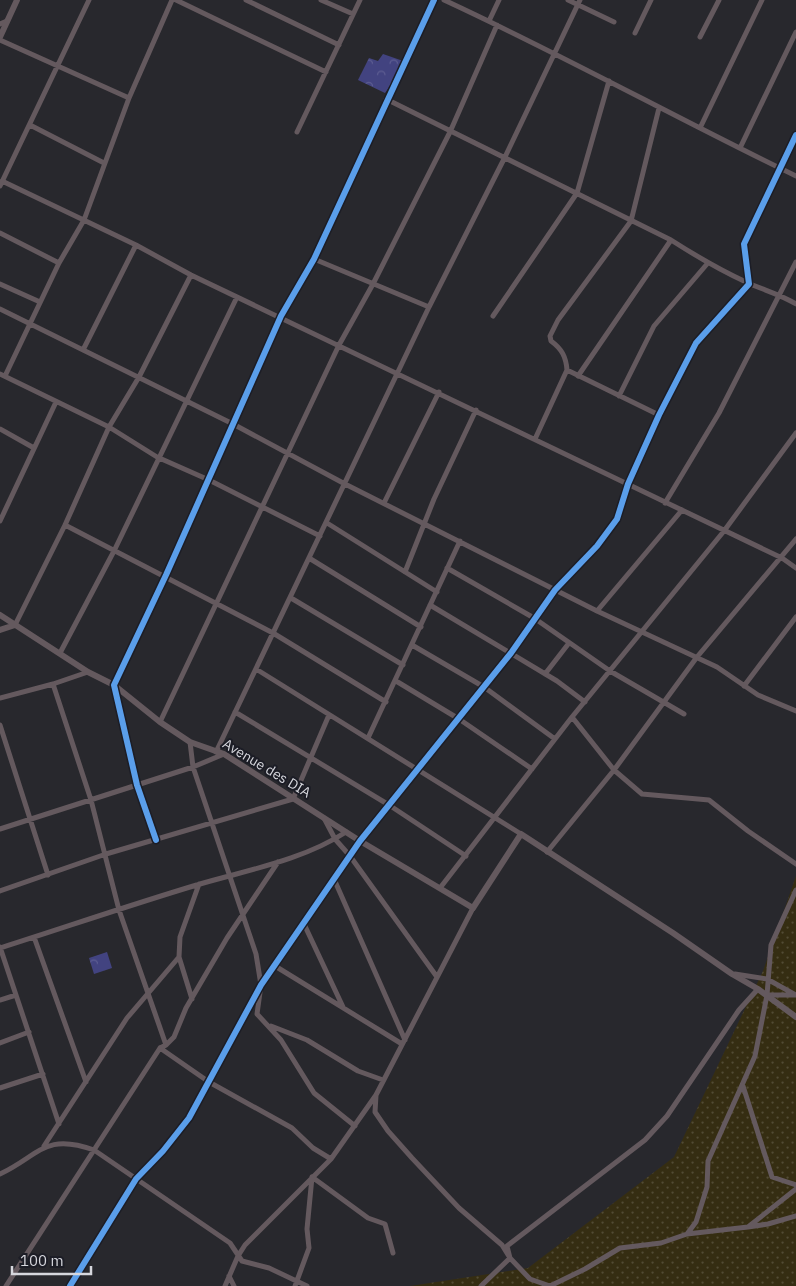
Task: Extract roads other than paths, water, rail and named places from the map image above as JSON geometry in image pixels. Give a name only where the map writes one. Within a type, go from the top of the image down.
[{"type":"street","points":[[17,0],[0,38],[130,98]]},
{"type":"street","points":[[89,0],[1,183],[136,245],[191,275],[281,316],[782,558],[796,568]]},
{"type":"street","points":[[172,0],[130,98],[84,220],[59,262],[30,323],[2,375],[109,428],[157,457],[209,480],[320,536]]},
{"type":"street","points":[[176,0],[326,72]]},
{"type":"street","points":[[246,0],[339,45]]},
{"type":"street","points":[[321,0],[353,14]]},
{"type":"street","points":[[297,132],[360,0]]},
{"type":"street","points":[[156,840],[137,785],[114,685],[166,576],[281,316],[314,259],[386,99],[406,62],[434,0]]},
{"type":"street","points":[[444,0],[556,54],[796,176]]},
{"type":"street","points":[[489,21],[499,0]]},
{"type":"street","points":[[568,0],[579,2],[614,22]]},
{"type":"street","points":[[635,33],[651,0]]},
{"type":"street","points":[[700,37],[719,0]]},
{"type":"street","points":[[700,128],[762,0]]},
{"type":"street","points":[[216,752],[429,307],[556,54],[579,2]]},
{"type":"street","points":[[0,24],[8,21]]},
{"type":"street","points":[[160,722],[289,455],[339,345],[373,284],[450,132],[497,26]]},
{"type":"street","points":[[740,148],[796,32]]},
{"type":"street","points":[[494,316],[577,193],[609,81]]},
{"type":"street","points":[[386,99],[671,240],[707,264],[749,284],[779,294],[796,304]]},
{"type":"street","points":[[535,439],[567,370],[565,355],[560,347],[551,341],[550,336],[558,320],[630,221],[659,108]]},
{"type":"street","points":[[30,125],[104,163]]},
{"type":"street","points":[[70,1286],[136,1179],[163,1151],[189,1118],[261,985],[360,841],[511,653],[555,590],[597,546],[616,519],[628,484],[659,415],[696,343],[749,284],[744,244],[796,136]]},
{"type":"street","points":[[0,233],[59,262]]},
{"type":"street","points":[[578,376],[671,240]]},
{"type":"street","points":[[83,350],[136,245]]},
{"type":"street","points":[[314,259],[429,307]]},
{"type":"street","points":[[665,503],[719,413],[796,262]]},
{"type":"street","points":[[620,396],[654,326],[707,264]]},
{"type":"street","points":[[0,630],[15,624],[65,525],[109,428],[139,377],[191,275]]},
{"type":"street","points":[[0,284],[40,302]]},
{"type":"street","points":[[60,653],[114,551],[157,457],[188,402],[237,297]]},
{"type":"street","points":[[0,309],[233,424],[344,484],[460,540],[597,612],[717,667],[758,695],[795,710]]},
{"type":"street","points":[[567,370],[659,415]]},
{"type":"street","points":[[384,503],[439,392]]},
{"type":"street","points":[[0,521],[56,402]]},
{"type":"street","points":[[405,572],[424,523],[476,410]]},
{"type":"street","points":[[0,430],[34,448]]},
{"type":"street","points":[[440,888],[572,717],[724,531],[796,433]]},
{"type":"street","points":[[597,612],[682,510]]},
{"type":"street","points":[[327,523],[436,592]]},
{"type":"street","points":[[65,525],[274,633],[386,702]]},
{"type":"street","points":[[547,852],[614,770],[697,657],[796,539]]},
{"type":"street","points":[[368,738],[460,540]]},
{"type":"street","points":[[309,558],[421,627]]},
{"type":"street","points":[[448,568],[534,618],[610,671],[684,714]]},
{"type":"street","points":[[290,598],[403,665]]},
{"type":"street","points":[[430,606],[545,674],[585,702]]},
{"type":"street","name":"Avenue des DIA","points":[[0,616],[88,672],[114,685],[160,722],[190,742],[224,754],[360,841],[473,908]]},
{"type":"street","points":[[744,686],[796,617]]},
{"type":"street","points":[[545,674],[569,643]]},
{"type":"street","points":[[412,645],[484,687],[555,739]]},
{"type":"street","points":[[256,669],[496,817],[732,974],[758,988],[796,1016]]},
{"type":"street","points":[[0,698],[53,684],[88,672]]},
{"type":"street","points":[[396,681],[458,718],[532,769]]},
{"type":"street","points":[[53,684],[91,800],[120,910],[163,1046],[209,1082],[292,1128],[313,1148],[331,1159]]},
{"type":"street","points":[[236,712],[389,805],[466,856]]},
{"type":"street","points":[[0,891],[106,854],[294,799],[329,715]]},
{"type":"street","points":[[572,717],[614,770],[642,794],[708,800],[748,832],[796,864]]},
{"type":"street","points":[[0,725],[48,875]]},
{"type":"street","points":[[190,742],[193,767],[228,876],[244,916],[256,954],[261,985],[257,1014]]},
{"type":"street","points":[[0,829],[193,767],[224,754]]},
{"type":"street","points":[[324,818],[335,839],[350,856],[437,977]]},
{"type":"street","points":[[59,1124],[0,948],[200,884],[278,862],[335,839],[346,832]]},
{"type":"street","points":[[225,1286],[238,1256],[250,1240],[280,1213],[331,1159],[376,1095],[473,908],[521,834]]},
{"type":"street","points":[[6,1286],[163,1046],[174,1037],[192,999],[227,938],[244,916],[278,862]]},
{"type":"street","points":[[334,879],[403,1042]]},
{"type":"street","points":[[192,999],[179,957],[180,937],[200,884]]},
{"type":"street","points":[[686,1234],[696,1222],[701,1207],[707,1187],[708,1161],[755,1056],[768,995],[767,979],[771,945],[796,890]]},
{"type":"street","points":[[304,924],[343,1008]]},
{"type":"street","points":[[34,937],[86,1083]]},
{"type":"street","points":[[44,1146],[127,1018],[179,957]]},
{"type":"street","points":[[275,966],[403,1042]]},
{"type":"street","points":[[732,974],[767,979],[796,995]]},
{"type":"street","points":[[510,1258],[507,1246],[645,1140],[667,1116],[739,1010],[758,988]]},
{"type":"street","points":[[0,1000],[16,995]]},
{"type":"street","points":[[768,995],[796,995]]},
{"type":"street","points":[[257,1014],[274,1028],[307,1040],[358,1071],[383,1080]]},
{"type":"street","points":[[257,1014],[281,1040],[314,1093],[355,1126]]},
{"type":"street","points":[[0,1043],[29,1032]]},
{"type":"street","points":[[0,1088],[43,1074]]},
{"type":"street","points":[[743,1086],[772,1177],[796,1185]]},
{"type":"street","points":[[376,1095],[375,1112],[388,1131],[460,1208],[502,1245],[510,1258],[530,1279],[550,1286],[585,1269],[620,1248],[661,1242],[686,1234],[768,1224],[796,1216]]},
{"type":"street","points":[[0,1174],[44,1146],[62,1143],[79,1145],[94,1150],[230,1243],[238,1256],[247,1263],[269,1268],[296,1284],[307,1286]]},
{"type":"street","points":[[312,1177],[368,1218],[385,1224],[393,1254]]},
{"type":"street","points":[[296,1284],[310,1248],[306,1229],[312,1177]]},
{"type":"street","points":[[748,1227],[796,1189]]},
{"type":"street","points":[[481,1286],[510,1258]]},
{"type":"street","points":[[229,1274],[229,1286]]},
{"type":"street","points":[[229,1274],[234,1286]]}]
